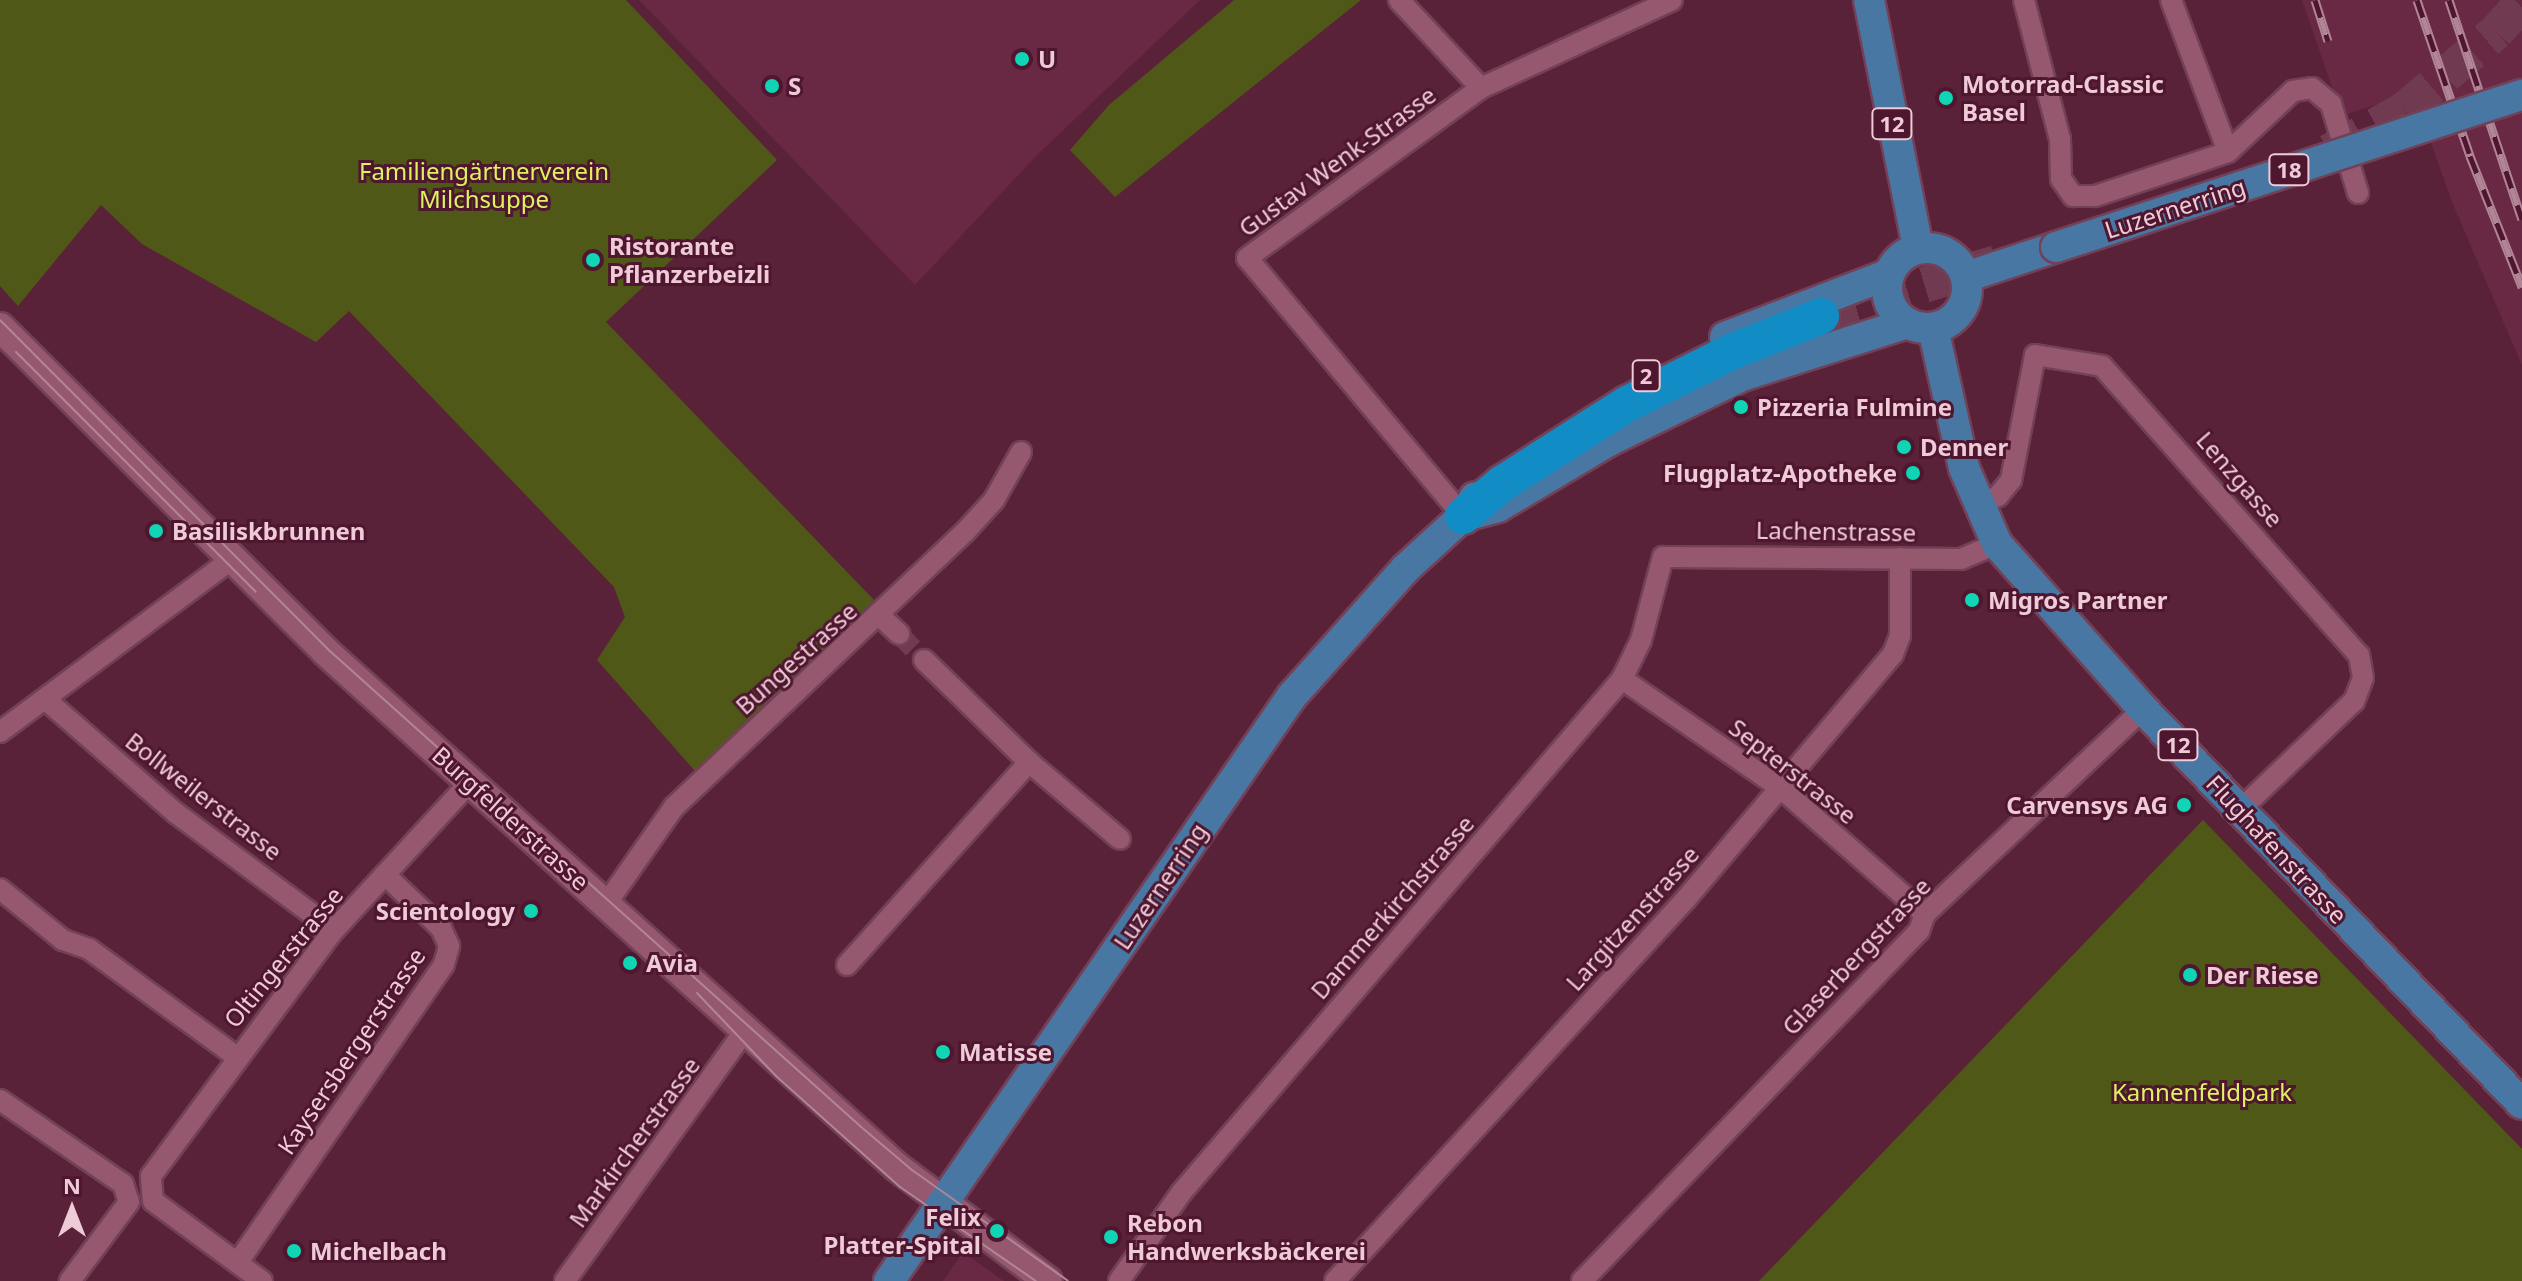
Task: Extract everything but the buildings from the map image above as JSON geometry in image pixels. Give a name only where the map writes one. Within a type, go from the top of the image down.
[{"type":"highway","points":[[1463,516],[1503,483],[1627,404],[1731,352],[1824,324]]},
{"type":"main road","name":"12","points":[[1869,0],[1918,248]]},
{"type":"main road","name":"Luzernerring","points":[[1966,277],[2522,95]]},
{"type":"main road","points":[[1889,274],[1900,257],[1918,248],[1953,257],[1966,277],[1964,304],[1957,315],[1920,325]]},
{"type":"main road","name":"12","points":[[1889,274],[1892,307],[1920,325]]},
{"type":"main road","name":"Luzernerring","points":[[889,1281],[940,1202],[1292,696],[1405,569],[1463,516],[1486,478],[1604,398],[1765,319],[1889,274]]},
{"type":"main road","name":"Luzernerring","points":[[1463,516],[1498,507],[1607,442],[1742,376],[1920,325]]},
{"type":"main road","name":"Flughafenstrasse","points":[[1920,325],[1976,505],[1997,544],[2143,709],[2522,1104]]},
{"type":"main road","name":"Burgfelderstrasse","points":[[0,327],[231,560],[744,1032],[940,1202],[1048,1281]]},
{"type":"street","points":[[1399,0],[1481,88]]},
{"type":"street","name":"Gustav Wenk-Strasse","points":[[1463,516],[1247,258],[1481,88],[1672,0]]},
{"type":"street","points":[[2024,0],[2060,139],[2061,179],[2073,196],[2095,196],[2228,152],[2293,91],[2312,88],[2331,104],[2358,193]]},
{"type":"street","points":[[2171,0],[2228,152]]},
{"type":"street","name":"Lenzgasse","points":[[1976,505],[1998,496],[2011,480],[2035,355],[2102,366],[2353,647],[2363,678],[2354,701],[2240,810]]},
{"type":"street","name":"Bungestrasse","points":[[606,904],[674,807],[881,617],[994,500],[1021,452]]},
{"type":"street","name":"Lachenstrasse","points":[[1672,554],[1961,559],[1997,544]]},
{"type":"street","name":"Dammerkirchstrasse","points":[[1119,1281],[1181,1193],[1622,679],[1641,640],[1660,561],[1672,554]]},
{"type":"street","name":"Largitzenstrasse","points":[[1335,1281],[1782,789],[1893,654],[1900,636],[1900,558]]},
{"type":"street","points":[[0,732],[231,560]]},
{"type":"street","points":[[881,617],[899,634]]},
{"type":"street","points":[[924,660],[1029,762],[1120,839]]},
{"type":"street","name":"Septerstrasse","points":[[1622,679],[1782,789],[1925,914]]},
{"type":"street","name":"Bollweilerstrasse","points":[[45,699],[177,814],[334,930]]},
{"type":"street","name":"Glaserbergstrasse","points":[[1582,1281],[1919,931],[1925,914],[2143,709]]},
{"type":"street","points":[[847,965],[1029,762]]},
{"type":"street","name":"Oltingerstrasse","points":[[238,1262],[153,1201],[151,1176],[334,930],[470,782]]},
{"type":"street","name":"Kaysersbergerstrasse","points":[[238,1262],[444,964],[449,946],[441,928],[385,875]]},
{"type":"street","points":[[0,889],[63,940],[89,949],[237,1057]]},
{"type":"street","name":"Markircherstrasse","points":[[565,1281],[744,1032]]},
{"type":"street","points":[[0,1100],[126,1193],[70,1281]]},
{"type":"street","points":[[238,1262],[262,1281]]},
{"type":"shaded area","points":[[639,0],[1200,0],[1037,155],[915,285]]},
{"type":"shaded area","points":[[2302,0],[2522,0],[2522,365],[2452,202],[2413,92],[2342,116]]},
{"type":"shaded area","points":[[963,1252],[1004,1281],[943,1281]]},
{"type":"green space","name":"Familiengärtnerverein Milchsuppe","points":[[0,0],[626,0],[777,160],[606,322],[874,600],[695,771],[597,660],[625,617],[614,587],[349,311],[316,342],[142,244],[101,205],[18,306],[0,286]]},
{"type":"green space","points":[[1234,0],[1361,0],[1115,197],[1070,150],[1109,105]]},
{"type":"green space","name":"Kannenfeldpark","points":[[2203,820],[2522,1149],[2522,1281],[1759,1281]]},
{"type":"tunnel","points":[[2329,152],[2404,110],[2496,32],[2522,3]]},
{"type":"tunnel","points":[[1821,316],[1996,263]]},
{"type":"tunnel","points":[[899,634],[924,660]]},
{"type":"tram line","points":[[0,320],[331,652],[860,1126],[912,1170],[1068,1281]]},
{"type":"tram line","points":[[16,352],[256,592]]},
{"type":"tram line","points":[[697,993],[777,1077],[900,1187],[1036,1281]]},
{"type":"railway","points":[[2315,0],[2328,41]]},
{"type":"railway","points":[[2417,0],[2470,156],[2522,287]]},
{"type":"railway","points":[[2449,0],[2522,219]]},
{"type":"place","name":"U","points":[[1022,59]]},
{"type":"place","name":"S","points":[[772,86]]},
{"type":"place","name":"Motorrad-Classic Basel","points":[[1946,98]]},
{"type":"place","name":"Ristorante Pflanzerbeizli","points":[[593,260]]},
{"type":"place","name":"Pizzeria Fulmine","points":[[1741,407]]},
{"type":"place","name":"Denner","points":[[1904,447]]},
{"type":"place","name":"Flugplatz-Apotheke","points":[[1913,473]]},
{"type":"place","name":"Basiliskbrunnen","points":[[156,531]]},
{"type":"place","name":"Migros Partner","points":[[1972,600]]},
{"type":"place","name":"Carvensys AG","points":[[2184,805]]},
{"type":"place","name":"Scientology","points":[[531,911]]},
{"type":"place","name":"Avia","points":[[630,963]]},
{"type":"place","name":"Der Riese","points":[[2190,975]]},
{"type":"place","name":"Matisse","points":[[943,1052]]},
{"type":"place","name":"Felix Platter-Spital","points":[[997,1231]]},
{"type":"place","name":"Rebon Handwerksbäckerei","points":[[1111,1237]]},
{"type":"place","name":"Michelbach","points":[[294,1251]]}]
